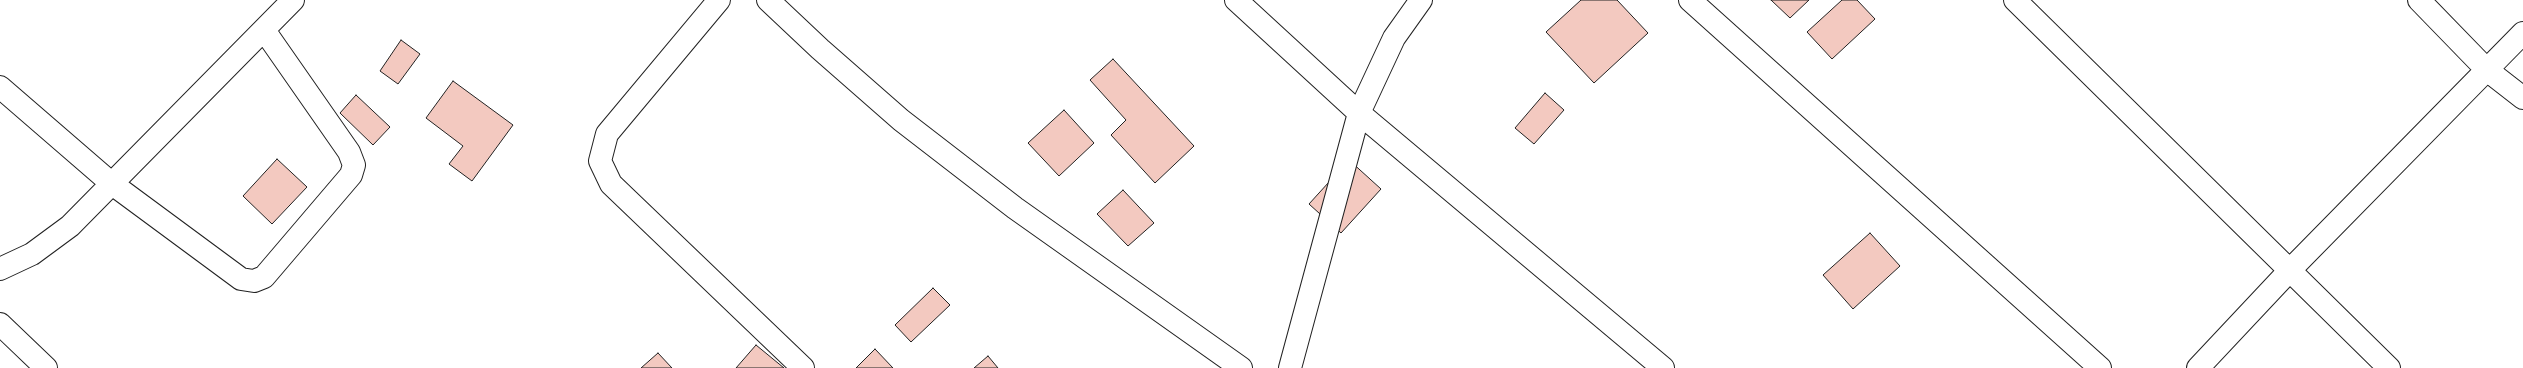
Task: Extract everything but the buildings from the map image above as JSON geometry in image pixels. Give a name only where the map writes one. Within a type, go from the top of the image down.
[{"type":"street","points":[[0,269],[32,254],[54,240],[293,0]]},
{"type":"street","points":[[719,0],[607,134],[600,161],[611,184],[803,368]]},
{"type":"street","points":[[768,0],[820,49],[907,124],[1015,208],[1241,368]]},
{"type":"street","points":[[1236,0],[1359,113],[1663,368]]},
{"type":"street","points":[[1290,368],[1359,113],[1394,38],[1421,0]]},
{"type":"street","points":[[1690,0],[2100,368]]},
{"type":"street","points":[[2015,0],[2291,269],[2389,368]]},
{"type":"street","points":[[2419,0],[2487,70],[2523,98]]},
{"type":"street","points":[[0,87],[111,182],[242,279],[254,281],[264,277],[351,175],[354,165],[349,152],[264,30]]},
{"type":"street","points":[[2198,368],[2291,269],[2523,33]]},
{"type":"street","points":[[0,324],[46,368]]}]
